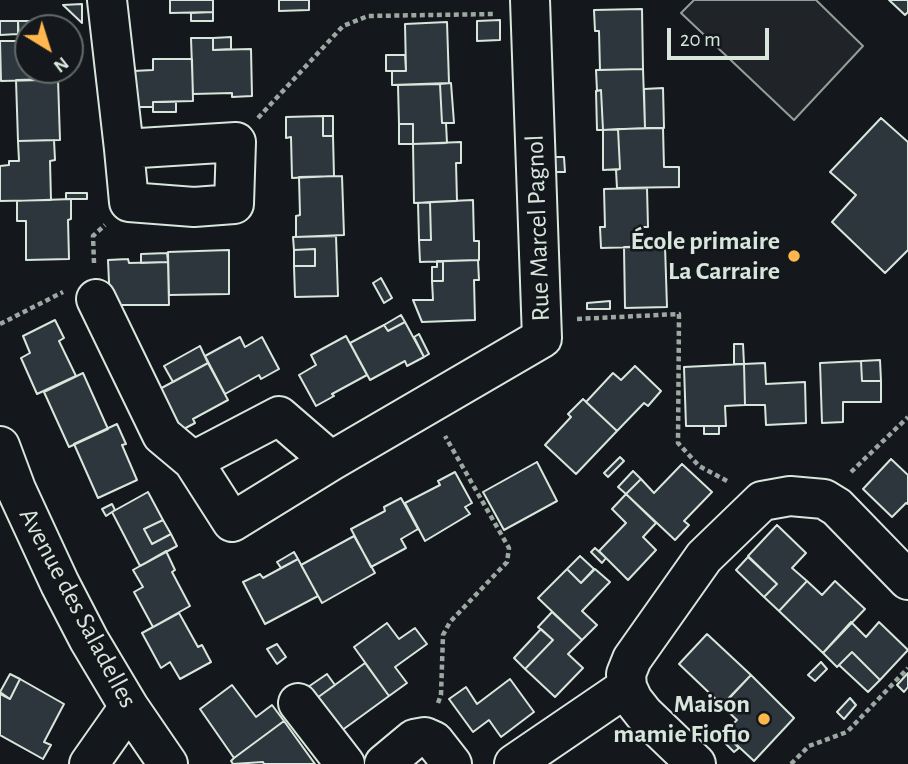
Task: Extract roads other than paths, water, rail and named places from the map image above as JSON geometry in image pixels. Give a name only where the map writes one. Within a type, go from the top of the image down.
[{"type":"street","points":[[107,0],[130,202],[194,207],[234,204],[236,142],[124,149]]},
{"type":"street","name":"Rue Marcel Pagnol","points":[[95,288],[162,435],[193,461],[232,522],[542,338],[530,7]]},
{"type":"street","points":[[193,461],[279,416],[331,461]]},
{"type":"street","name":"Avenue des Saladelles","points":[[0,446],[16,489],[89,640],[167,764]]},
{"type":"street","points":[[696,764],[633,700],[627,687],[626,674],[632,659],[704,557],[762,501],[790,496],[824,499],[837,507],[908,580]]},
{"type":"street","points":[[514,764],[627,687]]},
{"type":"street","points":[[298,703],[345,764]]},
{"type":"street","points":[[89,764],[129,707]]},
{"type":"street","points":[[384,764],[414,740],[425,737],[434,741],[452,764]]},
{"type":"place","name":"École primaire La Carraire","points":[[794,256]]},
{"type":"place","name":"Maison mamie Fiofio","points":[[764,719]]}]
